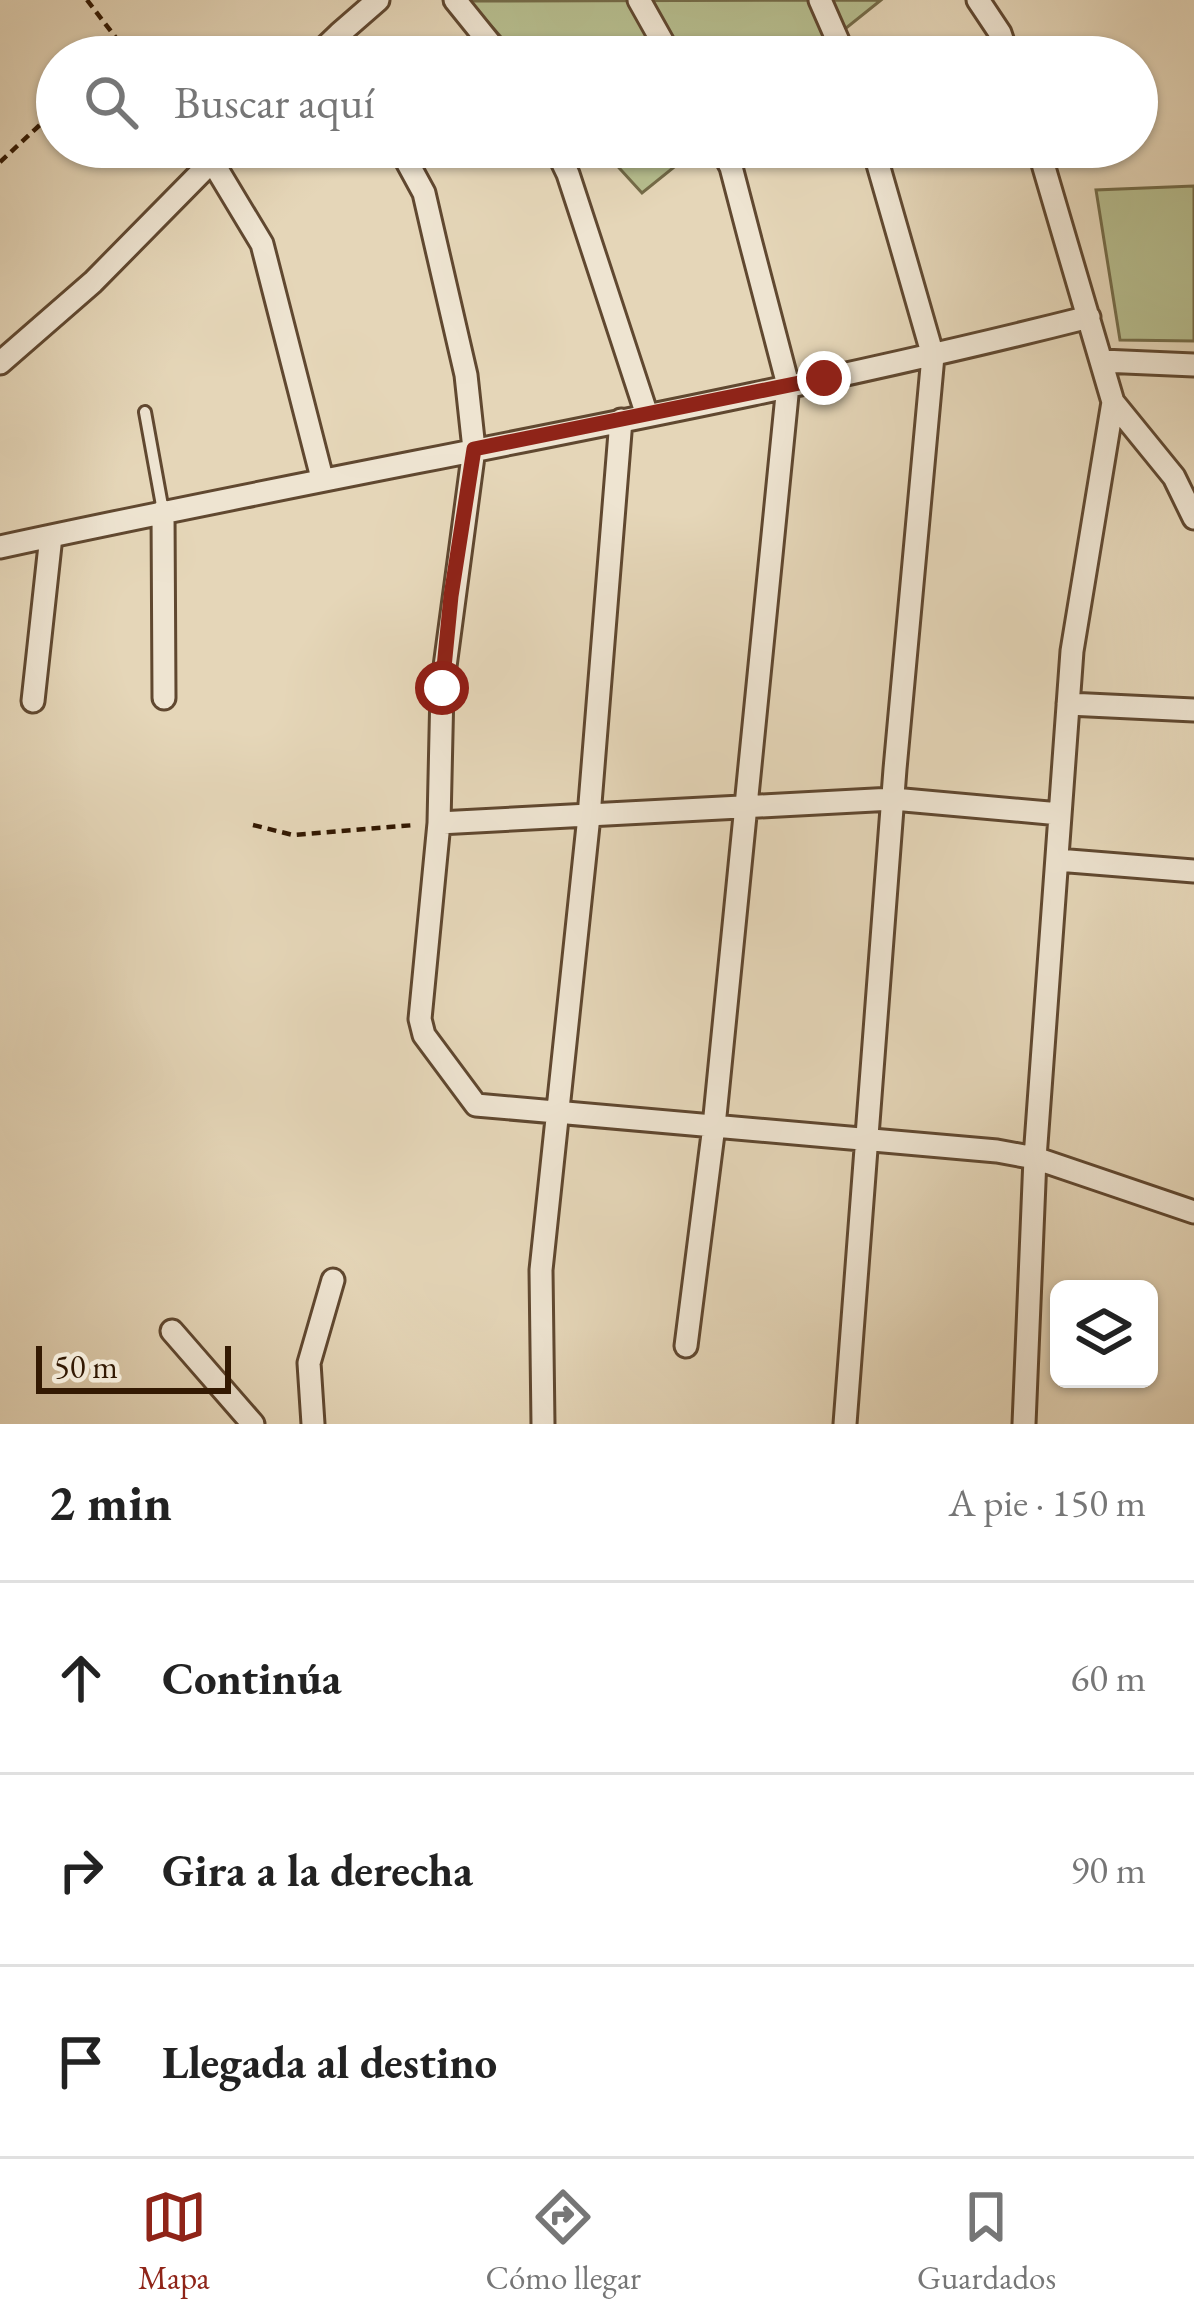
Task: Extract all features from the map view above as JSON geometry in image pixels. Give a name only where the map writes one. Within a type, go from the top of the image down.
[{"type":"street","points":[[339,34],[378,0]]},
{"type":"street","points":[[454,0],[484,36]]},
{"type":"street","points":[[639,0],[659,36]]},
{"type":"street","points":[[820,0],[836,36]]},
{"type":"street","points":[[978,0],[1001,36]]},
{"type":"street","points":[[0,363],[93,282],[205,168]]},
{"type":"street","points":[[226,168],[262,244],[322,478]]},
{"type":"street","points":[[410,168],[424,193],[466,375],[474,449],[442,688],[439,823],[420,1018],[424,1035],[476,1105],[1035,1158],[1194,1212]]},
{"type":"street","points":[[566,168],[646,415]]},
{"type":"street","points":[[686,1346],[714,1126],[788,385],[731,168]]},
{"type":"street","points":[[845,1424],[933,356],[879,168]]},
{"type":"street","points":[[1044,168],[1114,402],[1174,477],[1194,518]]},
{"type":"street","points":[[0,547],[933,356],[1089,316]]},
{"type":"street","points":[[1102,362],[1194,365]]},
{"type":"street","points":[[1024,1424],[1035,1158],[1072,650],[1114,402]]},
{"type":"street","points":[[543,1424],[541,1270],[589,816],[621,420]]},
{"type":"street","points":[[163,512],[164,698]]},
{"type":"street","points":[[33,701],[51,536]]},
{"type":"street","points":[[1068,704],[1194,710]]},
{"type":"street","points":[[439,823],[893,799],[1060,814]]},
{"type":"street","points":[[1057,860],[1194,871]]},
{"type":"street","points":[[313,1424],[309,1363],[333,1280]]},
{"type":"street","points":[[172,1331],[253,1424]]},
{"type":"lane","points":[[145,412],[163,512]]},
{"type":"path","points":[[87,0],[115,36]]},
{"type":"path","points":[[0,162],[36,129]]},
{"type":"path","points":[[253,825],[293,835],[439,823]]},
{"type":"green space","points":[[881,0],[836,36],[500,36],[469,1]]},
{"type":"green space","points":[[619,168],[673,168],[642,193]]},
{"type":"green space","points":[[1194,186],[1194,341],[1120,340],[1096,190]]},
{"type":"route","points":[[442,688],[474,449],[824,378]]}]
